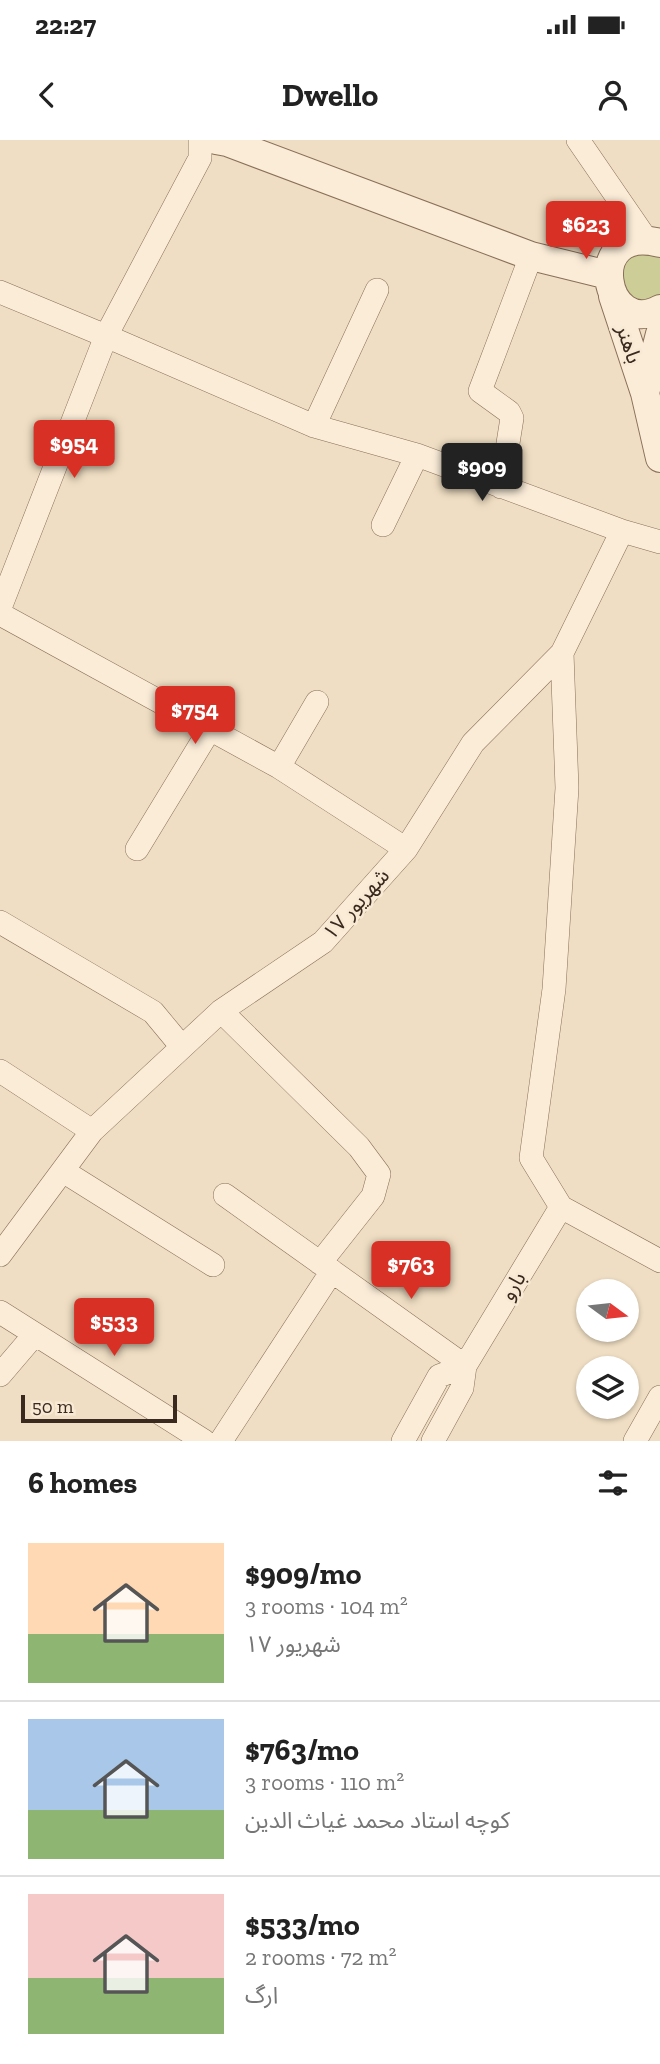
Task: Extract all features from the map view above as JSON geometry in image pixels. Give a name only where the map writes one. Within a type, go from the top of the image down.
[{"type":"street","points":[[579,140],[653,241]]},
{"type":"street","points":[[0,608],[106,336],[214,144],[610,286],[630,310],[640,313],[660,309]]},
{"type":"street","points":[[610,286],[611,261],[620,249],[632,242],[653,241]]},
{"type":"street","points":[[501,487],[512,418],[509,412],[481,394],[481,391],[531,256]]},
{"type":"street","name":"باهنر","points":[[610,286],[645,393],[660,458]]},
{"type":"street","points":[[314,426],[377,290]]},
{"type":"street","points":[[0,292],[314,426],[417,455],[622,531],[660,542]]},
{"type":"street","name":"باهنر","points":[[645,393],[660,334]]},
{"type":"street","points":[[383,525],[417,455]]},
{"type":"street","name":"۱۷ شهریور","points":[[0,1255],[92,1131],[221,1011],[323,942],[406,849],[473,743],[562,653],[622,531]]},
{"type":"street","points":[[0,614],[279,767],[406,849]]},
{"type":"street","points":[[562,653],[567,788],[554,989],[531,1158],[561,1207],[660,1261]]},
{"type":"street","points":[[279,767],[317,702]]},
{"type":"street","points":[[137,849],[210,729]]},
{"type":"street","points":[[0,922],[153,1012],[182,1047]]},
{"type":"street","points":[[0,1312],[206,1440],[373,1196],[379,1174],[359,1147],[221,1011]]},
{"type":"street","points":[[0,1071],[92,1131]]},
{"type":"street","points":[[63,1171],[214,1265]]},
{"type":"street","points":[[225,1195],[465,1366]]},
{"type":"street","name":"بارو","points":[[433,1441],[462,1388],[465,1366],[561,1207]]},
{"type":"street","points":[[0,1375],[35,1334]]},
{"type":"street","name":"بارو","points":[[403,1441],[439,1376],[465,1366]]},
{"type":"street","points":[[635,1441],[660,1397]]},
{"type":"green space","points":[[660,252],[660,300],[643,304],[621,289],[622,262],[628,255]]}]
